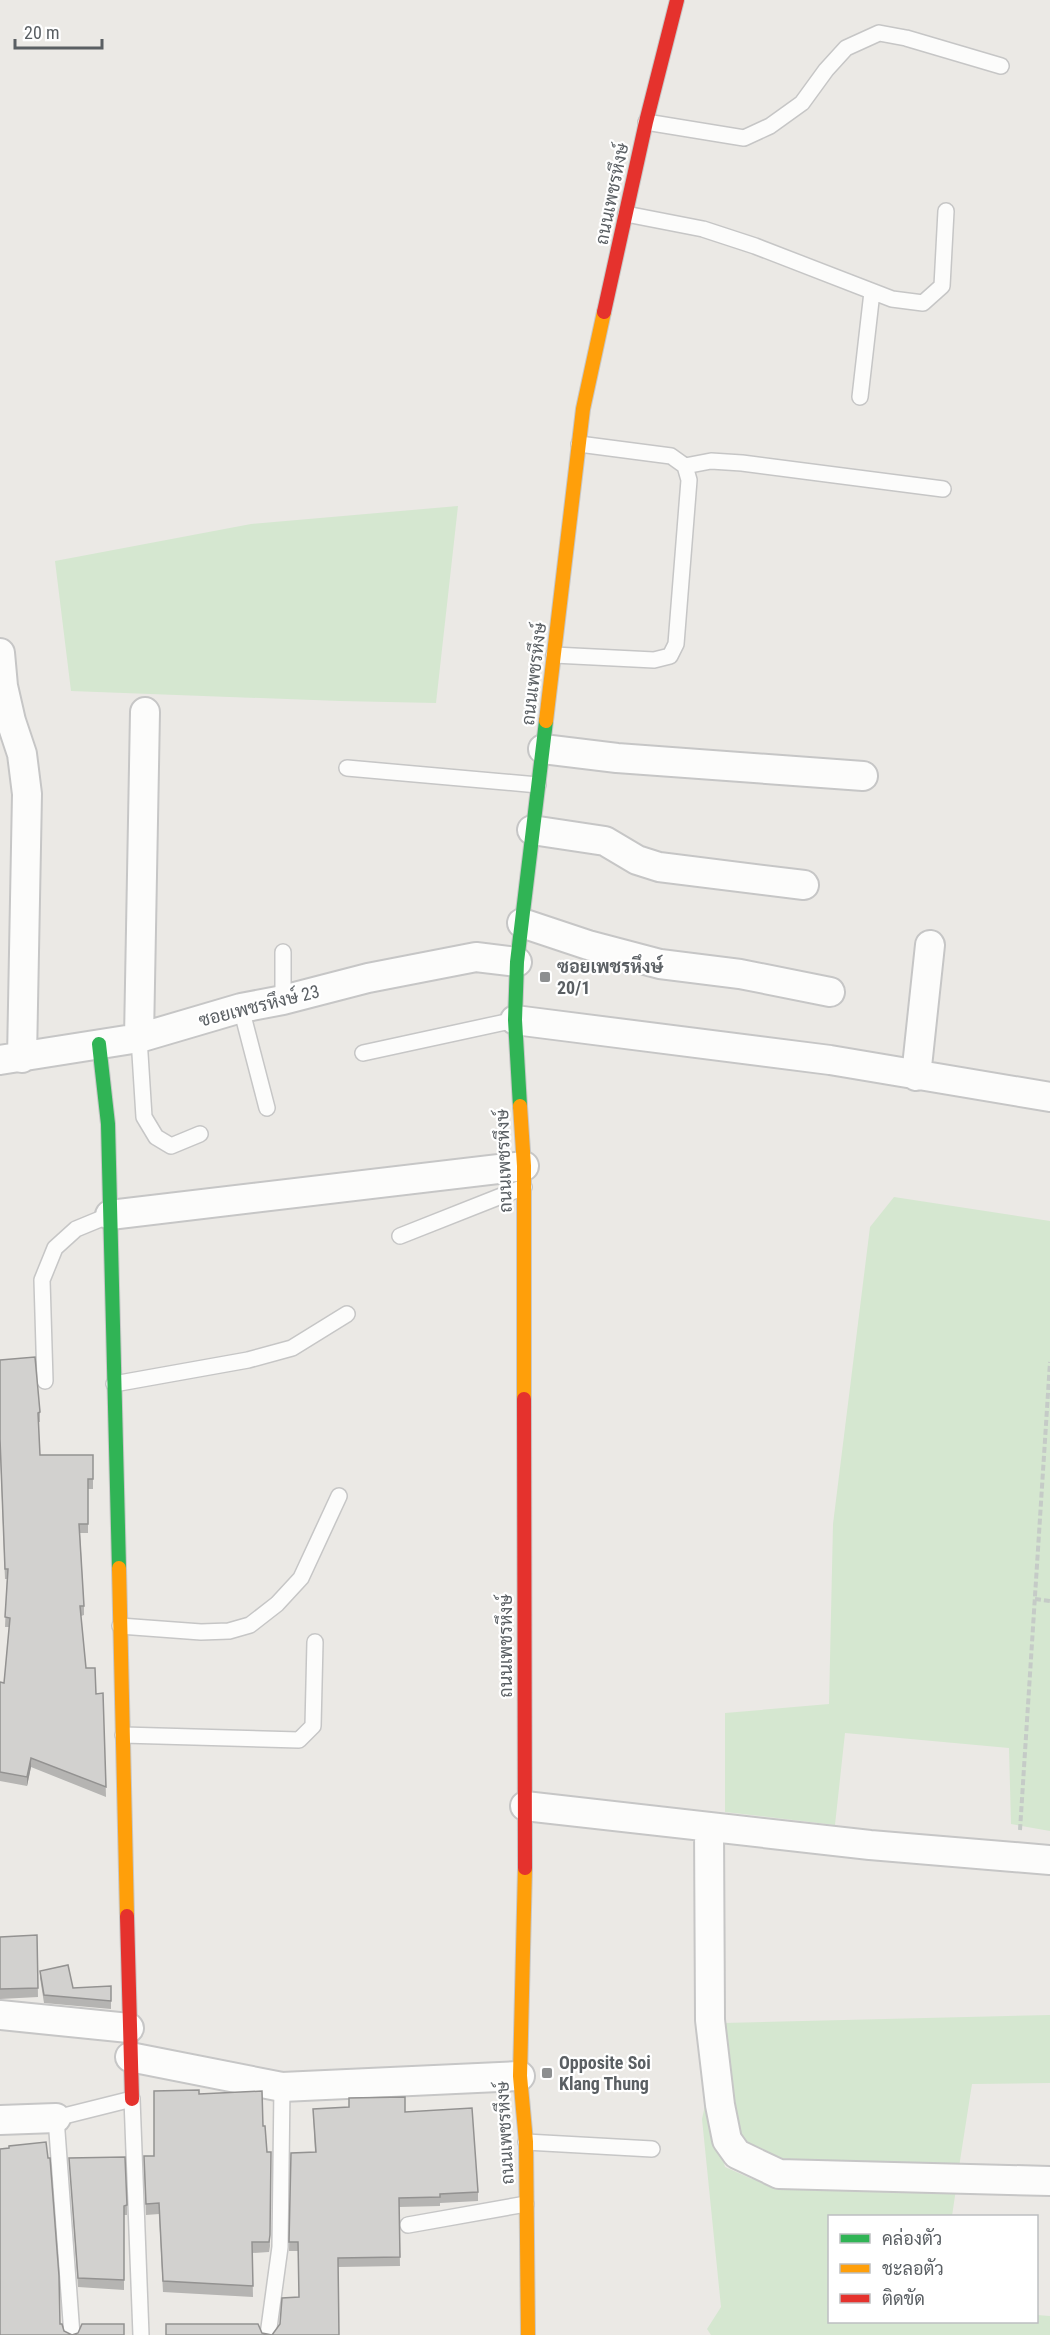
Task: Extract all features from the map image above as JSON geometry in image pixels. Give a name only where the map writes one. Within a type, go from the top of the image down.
[{"type":"main road","name":"ถนนเพชรหึงษ์","points":[[528,2335],[526,2142],[520,2076],[525,1806],[524,1176],[515,1020],[517,962],[579,444],[594,355],[646,122],[677,0]]},
{"type":"main road","points":[[99,1044],[108,1124],[132,2099]]},
{"type":"street","points":[[0,654],[3,686],[22,754],[27,794],[11,1059]]},
{"type":"street","points":[[139,1038],[145,712]]},
{"type":"street","points":[[543,749],[617,758],[863,776]]},
{"type":"street","points":[[531,830],[605,841],[637,860],[659,867],[804,885]]},
{"type":"street","points":[[522,923],[588,945],[660,964],[740,974],[830,992]]},
{"type":"street","points":[[916,1076],[930,945]]},
{"type":"street","name":"ซอยเพชรหึงษ์ 23","points":[[11,1059],[139,1038],[241,1008],[283,1000],[368,978],[476,957],[517,962]]},
{"type":"street","points":[[515,1020],[830,1060],[1050,1098]]},
{"type":"street","points":[[110,1215],[524,1176]]},
{"type":"street","points":[[525,1806],[870,1845],[1050,1860]]},
{"type":"street","points":[[708,1827],[710,2020],[720,2105],[727,2140],[737,2154],[780,2174],[1050,2181]]},
{"type":"street","points":[[0,2015],[129,2028]]},
{"type":"street","points":[[130,2057],[282,2086],[520,2076]]},
{"type":"street","points":[[0,2120],[56,2118]]},
{"type":"lane","points":[[646,122],[744,138],[770,126],[802,103],[826,70],[846,48],[879,33],[906,38],[1001,66]]},
{"type":"lane","points":[[626,214],[703,229],[755,246],[892,299],[923,303],[942,286],[946,211]]},
{"type":"lane","points":[[860,397],[872,292]]},
{"type":"lane","points":[[554,655],[654,660],[670,656],[676,644],[690,480],[685,466],[671,456],[579,444]]},
{"type":"lane","points":[[685,466],[711,461],[742,463],[943,489]]},
{"type":"lane","points":[[347,768],[538,785]]},
{"type":"lane","points":[[283,952],[283,1000]]},
{"type":"lane","points":[[241,1008],[267,1108]]},
{"type":"lane","points":[[363,1053],[515,1020]]},
{"type":"lane","points":[[139,1038],[144,1117],[156,1137],[171,1146],[200,1134]]},
{"type":"lane","points":[[400,1236],[524,1176]]},
{"type":"lane","points":[[45,1381],[42,1280],[55,1248],[76,1229],[110,1215]]},
{"type":"lane","points":[[114,1384],[226,1365],[292,1348],[347,1314]]},
{"type":"lane","points":[[120,1626],[201,1632],[229,1630],[250,1625],[277,1604],[301,1578],[339,1496]]},
{"type":"lane","points":[[123,1735],[299,1740],[314,1726],[315,1642]]},
{"type":"lane","points":[[268,2335],[280,2247],[282,2086]]},
{"type":"lane","points":[[72,2335],[56,2118],[132,2099],[141,2335]]},
{"type":"lane","points":[[526,2142],[652,2149]]},
{"type":"lane","points":[[408,2225],[526,2204]]},
{"type":"path","points":[[1019,1858],[1050,1362]]},
{"type":"path","points":[[1035,1599],[1050,1601]]},
{"type":"green space","points":[[458,506],[436,703],[71,691],[55,561],[251,524]]},
{"type":"green space","points":[[894,1197],[1050,1221],[1050,1831],[1011,1824],[1009,1748],[845,1733],[835,1825],[725,1812],[725,1713],[829,1704],[833,1524],[870,1227]]},
{"type":"green space","points":[[1050,2015],[1050,2083],[972,2084],[959,2167],[789,2161],[748,2151],[732,2115],[723,2023]]},
{"type":"green space","points":[[707,2096],[725,2167],[752,2179],[956,2189],[952,2215],[828,2215],[828,2323],[1038,2323],[1038,2315],[1050,2316],[1050,2335],[711,2335],[707,2329],[721,2307],[702,2119]]},
{"type":"building","points":[[35,1357],[40,1412],[38,1413],[40,1455],[93,1455],[93,1479],[88,1479],[88,1524],[79,1524],[84,1606],[80,1606],[86,1668],[95,1668],[96,1694],[103,1693],[106,1787],[31,1758],[27,1777],[0,1772],[0,1682],[4,1683],[10,1618],[5,1617],[8,1569],[5,1569],[0,1439],[0,1360]]},
{"type":"building","points":[[37,1935],[38,1988],[0,1989],[0,1937]]},
{"type":"building","points":[[68,1965],[73,1988],[111,1986],[111,2001],[44,1995],[40,1971]]},
{"type":"building","points":[[199,2090],[199,2094],[262,2091],[263,2126],[265,2126],[267,2152],[271,2152],[270,2235],[269,2242],[252,2242],[253,2286],[163,2281],[159,2203],[146,2204],[144,2156],[154,2156],[154,2091]]},
{"type":"building","points":[[405,2097],[405,2112],[472,2108],[478,2192],[440,2194],[440,2197],[399,2198],[400,2257],[338,2258],[339,2335],[272,2335],[280,2324],[282,2298],[299,2297],[298,2242],[289,2242],[291,2153],[316,2152],[313,2109],[349,2107],[349,2098]]},
{"type":"building","points":[[46,2142],[48,2158],[50,2158],[59,2276],[60,2324],[64,2331],[72,2335],[0,2335],[0,2149]]},
{"type":"building","points":[[125,2157],[127,2205],[124,2206],[124,2280],[78,2278],[69,2158]]},
{"type":"building","points":[[82,2324],[124,2324],[124,2335],[72,2335],[78,2333]]},
{"type":"building","points":[[166,2324],[258,2324],[262,2333],[272,2335],[166,2335]]},
{"type":"traffic: fast","points":[[520,1106],[515,1020],[517,962],[546,721]]},
{"type":"traffic: fast","points":[[99,1044],[108,1124],[119,1568]]},
{"type":"traffic: slow","points":[[546,721],[583,409],[604,312]]},
{"type":"traffic: slow","points":[[520,1106],[524,1166],[524,1399]]},
{"type":"traffic: slow","points":[[119,1568],[127,1916]]},
{"type":"traffic: slow","points":[[525,1868],[520,2076],[526,2142],[528,2335]]},
{"type":"traffic: jam","points":[[604,312],[646,122],[677,0]]},
{"type":"traffic: jam","points":[[524,1399],[525,1868]]},
{"type":"traffic: jam","points":[[127,1916],[132,2099]]},
{"type":"place","name":"ซอยเพชรหึงษ์ 20/1","points":[[545,977]]},
{"type":"place","name":"Opposite Soi Klang Thung","points":[[547,2073]]}]
